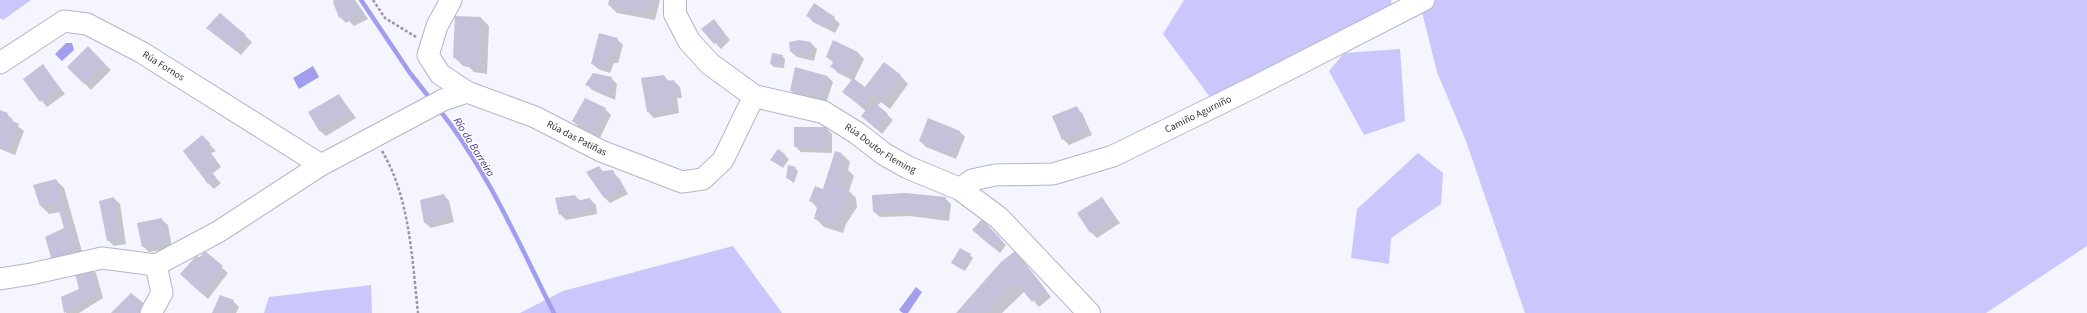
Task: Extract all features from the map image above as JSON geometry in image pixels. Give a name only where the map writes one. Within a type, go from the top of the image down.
[{"type":"main road","name":"Rúa Doutor Fleming","points":[[675,0],[675,14],[689,41],[710,64],[754,96],[823,112],[857,133],[884,154],[907,167],[960,189],[999,218],[1089,313]]},
{"type":"street","name":"Rúa das Patiñas","points":[[451,0],[437,26],[428,55],[440,74],[467,92],[535,117],[601,151],[682,182],[703,179],[723,160],[754,96]]},
{"type":"street","name":"Camiño Agurniño","points":[[960,189],[972,180],[995,175],[1053,174],[1114,156],[1256,86],[1424,0]]},
{"type":"street","name":"Rúa Fornos","points":[[0,63],[64,21],[87,24],[141,52],[321,165]]},
{"type":"street","points":[[0,279],[31,274],[102,258],[156,265],[218,232],[321,165],[375,138],[443,100],[467,92]]},
{"type":"street","points":[[151,313],[162,293],[156,265]]},
{"type":"path","points":[[373,0],[385,18],[402,30],[431,44]]},
{"type":"path","points":[[375,138],[393,170],[406,220],[418,313]]},
{"type":"shaded area","points":[[0,0],[31,0],[3,20],[0,18]]},
{"type":"shaded area","points":[[1184,0],[1391,0],[1392,5],[1210,97],[1163,34]]},
{"type":"shaded area","points":[[1419,0],[2087,0],[2087,246],[1986,313],[1525,313],[1466,141],[1437,72]]},
{"type":"shaded area","points":[[66,43],[72,43],[74,50],[62,61],[55,54]]},
{"type":"shaded area","points":[[1400,49],[1405,121],[1364,135],[1329,71],[1344,53]]},
{"type":"shaded area","points":[[313,66],[319,77],[299,89],[293,78]]},
{"type":"shaded area","points":[[1418,153],[1443,173],[1441,204],[1391,238],[1389,264],[1351,258],[1357,209]]},
{"type":"shaded area","points":[[733,246],[782,313],[520,313],[563,291]]},
{"type":"shaded area","points":[[371,285],[372,313],[264,313],[269,297]]},
{"type":"shaded area","points":[[916,287],[922,292],[908,313],[903,313],[899,310]]},
{"type":"building","points":[[334,0],[354,0],[363,12],[347,21],[344,15],[339,18],[333,2]]},
{"type":"building","points":[[609,0],[649,0],[646,12],[608,5]]},
{"type":"building","points":[[814,3],[835,17],[829,28],[806,16]]},
{"type":"building","points":[[220,13],[246,35],[235,50],[206,28]]},
{"type":"building","points":[[455,16],[481,17],[479,66],[465,64],[464,59],[453,58]]},
{"type":"building","points":[[714,19],[725,34],[714,44],[701,29]]},
{"type":"building","points":[[599,33],[618,38],[612,58],[608,57],[604,68],[591,64]]},
{"type":"building","points":[[799,40],[811,42],[808,56],[790,51],[789,42]]},
{"type":"building","points":[[833,40],[858,52],[848,75],[830,67],[834,61],[826,57]]},
{"type":"building","points":[[88,46],[105,64],[84,84],[67,67]]},
{"type":"building","points":[[772,53],[783,55],[781,66],[770,64]]},
{"type":"building","points":[[884,62],[901,75],[881,101],[872,94],[862,107],[842,92],[853,78],[865,87]]},
{"type":"building","points":[[43,64],[60,88],[40,102],[23,79]]},
{"type":"building","points":[[795,67],[827,76],[821,97],[790,91]]},
{"type":"building","points":[[593,73],[612,77],[610,95],[585,85]]},
{"type":"building","points":[[664,75],[666,81],[674,80],[677,92],[671,93],[674,108],[647,112],[641,78]]},
{"type":"building","points":[[339,94],[350,112],[319,131],[308,112]]},
{"type":"building","points":[[585,98],[606,108],[594,133],[572,121]]},
{"type":"building","points":[[873,101],[888,114],[876,129],[861,116]]},
{"type":"building","points":[[1077,106],[1087,129],[1062,140],[1052,116]]},
{"type":"building","points":[[0,110],[8,113],[6,118],[19,124],[9,149],[0,146]]},
{"type":"building","points":[[928,118],[960,131],[950,154],[919,141]]},
{"type":"building","points":[[794,127],[827,127],[827,147],[794,147]]},
{"type":"building","points":[[202,135],[211,144],[206,147],[216,160],[207,168],[216,177],[208,184],[183,151]]},
{"type":"building","points":[[778,149],[786,155],[780,165],[770,160]]},
{"type":"building","points":[[835,151],[842,153],[838,164],[846,167],[840,186],[848,189],[849,198],[838,215],[834,225],[814,219],[818,204],[809,201],[815,186],[823,189]]},
{"type":"building","points":[[788,165],[796,167],[792,180],[786,178]]},
{"type":"building","points":[[599,166],[602,171],[613,170],[622,188],[604,198],[586,172]]},
{"type":"building","points":[[56,179],[77,254],[52,261],[45,237],[64,228],[57,203],[40,206],[33,185]]},
{"type":"building","points":[[905,193],[946,197],[944,215],[903,211],[873,212],[872,195]]},
{"type":"building","points":[[444,194],[449,216],[424,223],[420,200]]},
{"type":"building","points":[[575,195],[576,201],[590,198],[592,208],[559,215],[555,198]]},
{"type":"building","points":[[114,197],[121,238],[107,241],[99,201]]},
{"type":"building","points":[[1102,197],[1115,217],[1090,233],[1077,213]]},
{"type":"building","points":[[162,218],[167,242],[142,247],[137,223]]},
{"type":"building","points":[[982,219],[1001,239],[994,248],[972,230]]},
{"type":"building","points":[[960,248],[971,254],[961,269],[951,263]]},
{"type":"building","points":[[205,251],[223,266],[202,294],[180,274],[196,256],[200,257]]},
{"type":"building","points":[[1015,251],[1046,290],[1032,302],[1016,282],[987,311],[989,313],[956,313],[1001,262]]},
{"type":"building","points":[[91,266],[97,292],[64,313],[61,297],[79,289],[74,270]]},
{"type":"building","points":[[131,293],[146,305],[140,313],[111,313]]},
{"type":"building","points":[[220,295],[234,300],[228,313],[212,313]]},
{"type":"waterway","name":"Río da Barreira","points":[[361,0],[410,73],[432,101]]},
{"type":"waterway","name":"Río da Barreira","points":[[438,108],[456,131],[487,181],[554,313]]}]
